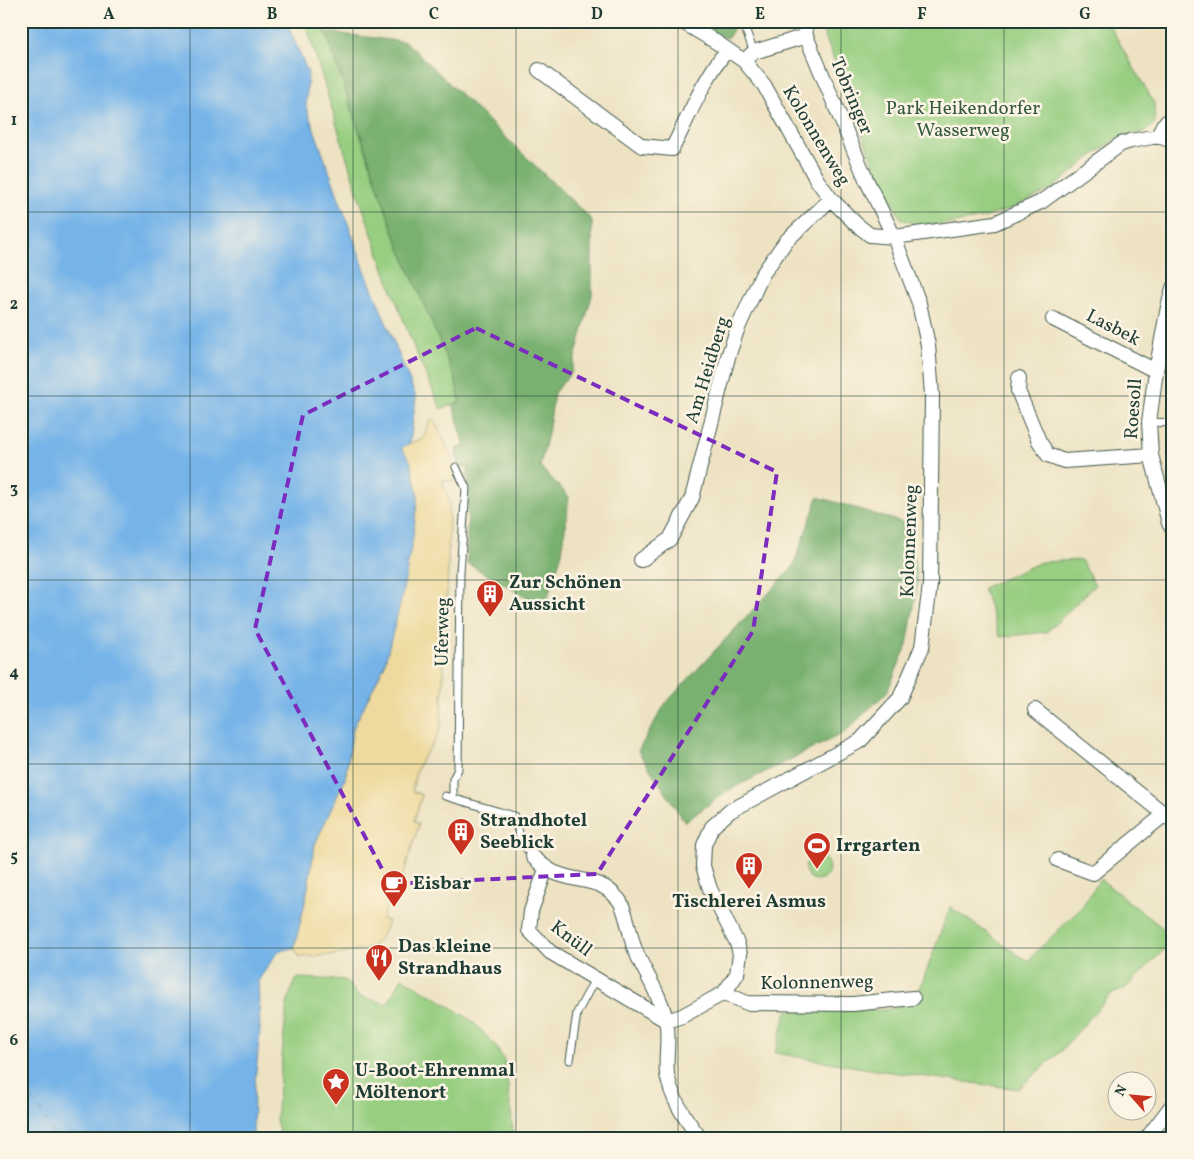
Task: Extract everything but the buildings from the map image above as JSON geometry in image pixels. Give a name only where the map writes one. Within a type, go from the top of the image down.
[{"type":"street","name":"Kolonnenweg","points":[[666,1021],[682,1016],[724,993],[737,974],[740,954],[737,943],[710,888],[703,866],[704,845],[712,827],[730,811],[860,741],[900,698],[922,647],[930,585],[932,395],[928,345],[919,303],[894,237],[870,235],[831,200],[817,180],[749,57],[727,50],[681,21]]},
{"type":"street","name":"Tobringer","points":[[804,21],[806,36],[866,179],[894,237]]},
{"type":"street","points":[[749,57],[806,36]]},
{"type":"street","points":[[539,70],[642,146],[672,149],[708,77],[727,50]]},
{"type":"street","points":[[1158,136],[1163,125],[1173,117]]},
{"type":"street","points":[[894,237],[995,223],[1041,202],[1122,144],[1158,136],[1173,141]]},
{"type":"street","name":"Am Heidberg","points":[[641,560],[670,539],[692,498],[728,357],[737,330],[762,275],[786,241],[831,200]]},
{"type":"street","name":"Roesoll","points":[[1173,288],[1156,371],[1149,422],[1150,455],[1169,524],[1173,530]]},
{"type":"street","name":"Lasbek","points":[[1053,319],[1156,371]]},
{"type":"street","points":[[1019,378],[1018,391],[1048,455],[1064,461],[1150,455]]},
{"type":"street","points":[[1035,710],[1169,818],[1093,873],[1058,860]]},
{"type":"street","points":[[533,857],[546,869],[558,874],[593,882],[612,891],[621,903],[634,948],[658,996],[666,1021],[667,1074],[673,1096],[687,1121],[700,1138]]},
{"type":"street","name":"Knüll","points":[[546,869],[531,911],[529,930],[550,952],[666,1021]]},
{"type":"street","name":"Kolonnenweg","points":[[724,993],[747,1003],[853,1004],[913,998]]},
{"type":"street","points":[[1147,1138],[1173,1104]]},
{"type":"lane","points":[[744,21],[749,57]]},
{"type":"lane","points":[[1149,422],[1173,423]]},
{"type":"lane","name":"Uferweg","points":[[453,798],[453,779],[458,769],[460,572],[466,488],[456,467]]},
{"type":"lane","points":[[445,796],[514,816],[522,843],[533,857]]},
{"type":"lane","name":"Knüll","points":[[570,1060],[577,1013],[595,979]]},
{"type":"highlighted area","points":[[476,328],[777,472],[753,631],[597,874],[390,884],[255,629],[303,415]]},
{"type":"green space","points":[[305,21],[322,21],[394,234],[455,378],[460,402],[441,409],[415,350],[357,191]]},
{"type":"green space","points":[[690,21],[738,21],[728,38],[710,33]]},
{"type":"green space","name":"Park Heikendorfer Wasserweg","points":[[821,21],[1107,21],[1154,103],[1155,123],[1145,132],[1124,136],[1113,141],[1052,189],[1010,209],[986,217],[955,223],[919,225],[901,219],[876,170],[823,31]]},
{"type":"green space","points":[[326,32],[406,42],[592,220],[592,295],[571,373],[554,393],[548,434],[540,466],[569,497],[562,553],[544,609],[467,563],[468,467],[458,466],[456,449],[465,446],[453,405],[460,402],[455,378],[394,234]]},
{"type":"green space","points":[[818,497],[908,524],[918,584],[907,645],[887,692],[844,733],[727,791],[685,822],[638,751],[665,704],[793,567]]},
{"type":"green space","points":[[1081,560],[1095,585],[1047,632],[1000,637],[983,588],[1041,562]]},
{"type":"green space","name":"Irrgarten","points":[[817,856],[822,857],[828,863],[828,873],[822,879],[817,880],[812,879],[806,873],[805,868],[806,863],[812,857]]},
{"type":"green space","points":[[1100,879],[1173,936],[1173,941],[1126,988],[1110,995],[1061,1051],[1018,1089],[876,1070],[775,1053],[787,1011],[885,1010],[915,1002],[950,907],[1027,961],[1081,908]]},
{"type":"green space","points":[[298,978],[345,980],[359,996],[387,1004],[402,978],[471,1020],[495,1045],[505,1062],[514,1138],[284,1138],[279,1131],[276,1120],[287,1003],[294,983]]},
{"type":"sand","points":[[434,420],[448,449],[454,473],[453,481],[442,480],[449,501],[449,511],[441,727],[416,772],[412,791],[422,795],[414,821],[419,824],[399,889],[389,900],[382,919],[388,921],[379,940],[362,950],[300,957],[294,948],[306,898],[315,844],[345,779],[353,728],[384,666],[401,448],[423,439],[429,422]]},
{"type":"water","points":[[21,21],[286,21],[308,73],[306,107],[364,268],[416,397],[410,443],[401,448],[410,460],[418,495],[413,537],[401,601],[384,666],[353,728],[345,779],[315,844],[306,898],[294,948],[278,951],[258,981],[260,1029],[254,1094],[253,1132],[255,1138],[21,1138]]},
{"type":"ferry route","points":[[21,1081],[55,1138]]},
{"type":"place","name":"Zur Schönen Aussicht","points":[[490,618]]},
{"type":"place","name":"Strandhotel Seeblick","points":[[461,856]]},
{"type":"place","name":"Irrgarten","points":[[817,870]]},
{"type":"place","name":"Tischlerei Asmus","points":[[749,890]]},
{"type":"place","name":"Eisbar","points":[[394,908]]},
{"type":"place","name":"Das kleine Strandhaus","points":[[379,982]]},
{"type":"place","name":"U-Boot-Ehrenmal Möltenort","points":[[336,1106]]}]
